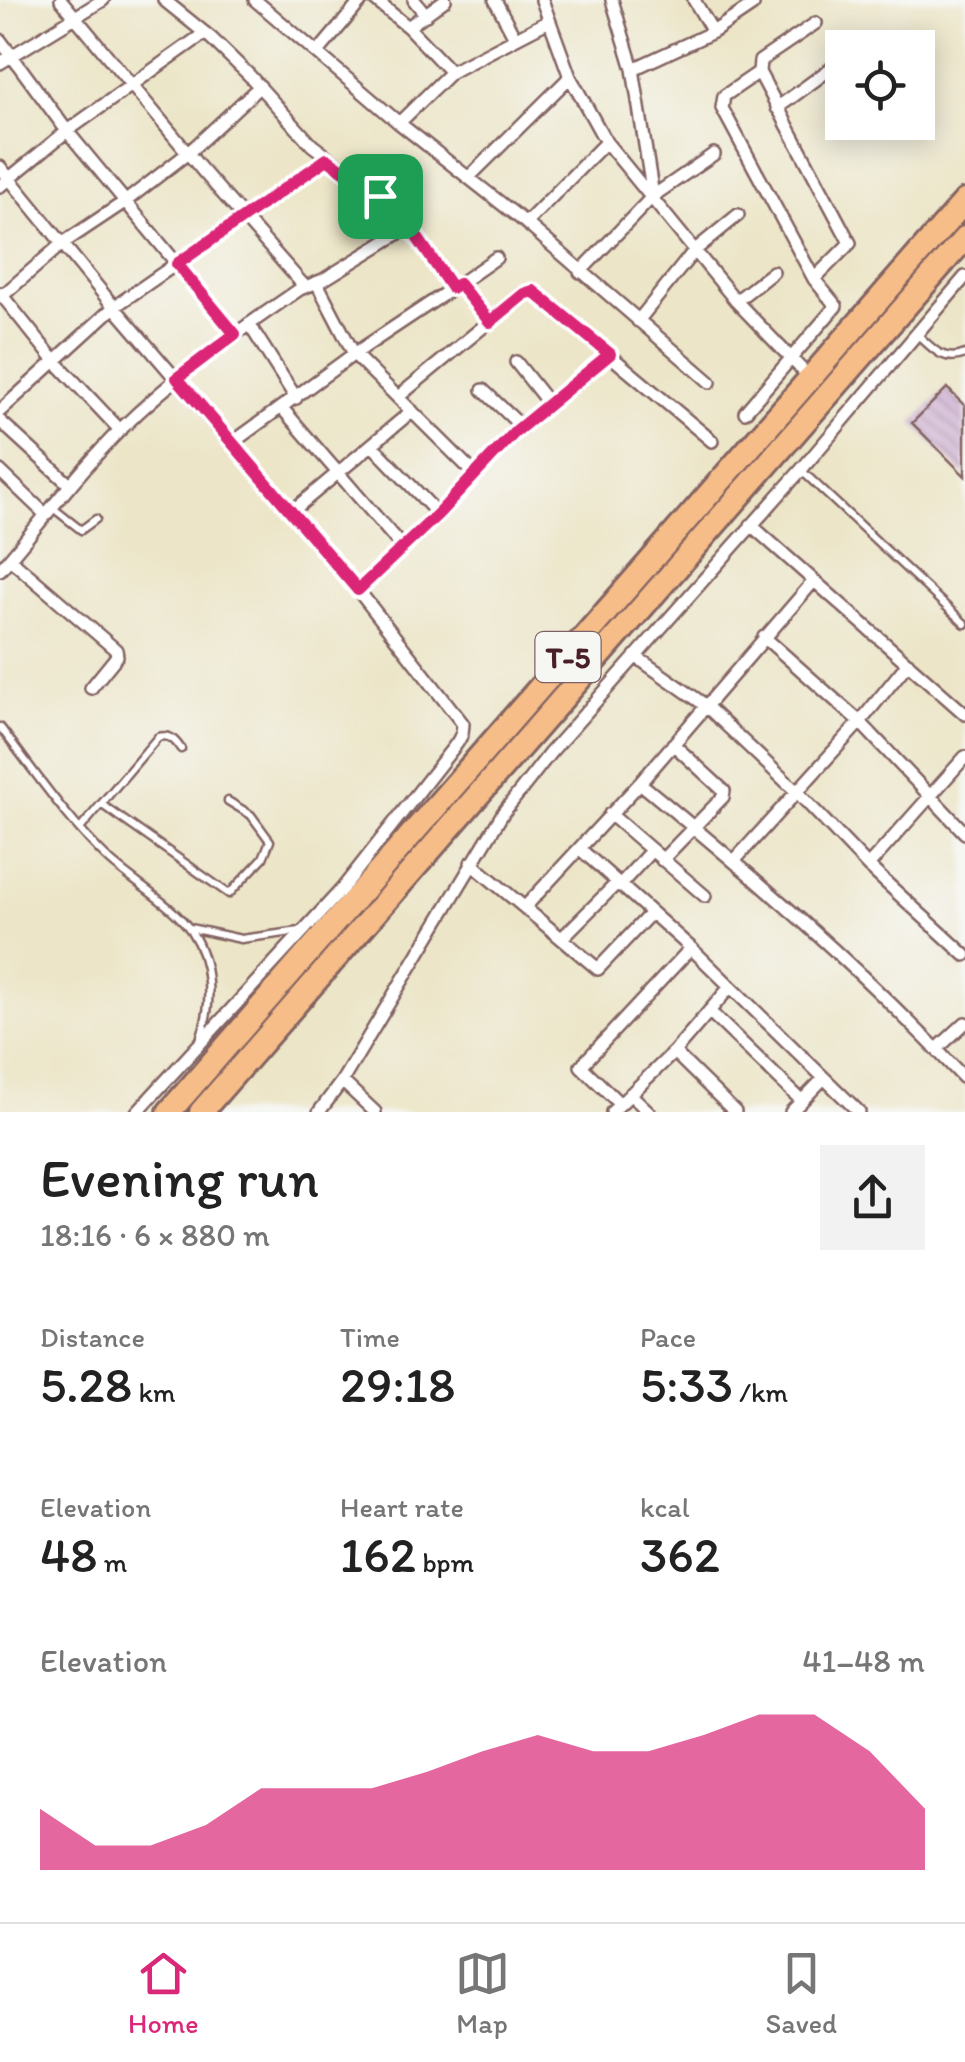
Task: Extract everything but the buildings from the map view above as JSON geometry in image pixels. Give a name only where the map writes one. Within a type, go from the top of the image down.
[{"type":"highway","name":"T-5","points":[[168,1112],[370,867],[965,201]]},
{"type":"highway","name":"T-5","points":[[201,1112],[965,238]]},
{"type":"street","points":[[62,0],[244,218],[311,285],[354,354],[376,380],[476,474]]},
{"type":"street","points":[[6,59],[103,0]]},
{"type":"street","points":[[164,0],[260,86],[327,159],[380,196],[490,322]]},
{"type":"street","points":[[255,0],[399,123],[526,223],[710,382]]},
{"type":"street","points":[[318,51],[362,0]]},
{"type":"street","points":[[376,0],[451,72]]},
{"type":"street","points":[[414,0],[426,15]]},
{"type":"street","points":[[408,27],[445,0]]},
{"type":"street","points":[[495,0],[514,36]]},
{"type":"street","points":[[542,0],[570,77],[606,142],[736,301],[810,378]]},
{"type":"street","points":[[612,0],[633,70],[652,196]]},
{"type":"street","points":[[694,0],[713,32]]},
{"type":"street","points":[[633,70],[713,32],[753,5]]},
{"type":"street","points":[[399,123],[451,72],[549,21]]},
{"type":"street","points":[[814,279],[850,243],[759,72],[760,61],[816,23]]},
{"type":"street","points":[[5,182],[67,131],[205,33]]},
{"type":"street","points":[[0,40],[6,59],[235,334]]},
{"type":"street","points":[[745,412],[835,309],[834,302],[814,279],[722,108],[724,96],[759,72]]},
{"type":"street","points":[[776,108],[825,73]]},
{"type":"street","points":[[469,177],[570,77]]},
{"type":"street","points":[[120,430],[54,360],[1,294],[63,243],[188,153],[260,86]]},
{"type":"street","points":[[526,223],[606,142]]},
{"type":"street","points":[[580,272],[652,196],[714,154]]},
{"type":"street","points":[[0,411],[114,307],[327,159]]},
{"type":"street","points":[[0,167],[5,182],[63,243],[358,590],[463,724],[457,743],[370,867],[301,931],[137,1112]]},
{"type":"street","points":[[638,322],[694,251],[738,215]]},
{"type":"street","points":[[0,570],[120,430],[177,378],[248,324],[410,227]]},
{"type":"street","points":[[232,443],[496,258]]},
{"type":"street","points":[[736,301],[773,272]]},
{"type":"street","points":[[319,1112],[342,1081],[503,813],[550,753],[801,470],[965,277]]},
{"type":"street","points":[[398,397],[524,294],[533,291],[712,441]]},
{"type":"street","points":[[0,318],[11,308]]},
{"type":"street","points":[[248,324],[296,398]]},
{"type":"street","points":[[358,590],[522,427],[610,354]]},
{"type":"street","points":[[516,362],[550,404]]},
{"type":"street","points":[[483,390],[522,427]]},
{"type":"street","points":[[282,408],[403,548]]},
{"type":"street","points":[[291,512],[412,411]]},
{"type":"street","points":[[0,420],[70,485]]},
{"type":"street","points":[[372,444],[438,514]]},
{"type":"street","points":[[0,471],[49,511]]},
{"type":"street","points":[[750,525],[965,714]]},
{"type":"street","points":[[10,560],[116,650],[117,656],[91,688]]},
{"type":"street","points":[[526,906],[640,783],[813,582]]},
{"type":"street","points":[[764,637],[860,722],[965,833]]},
{"type":"street","points":[[635,656],[705,705],[868,866],[964,953]]},
{"type":"street","points":[[735,860],[908,664]]},
{"type":"street","points":[[662,860],[723,797],[724,791],[673,744]]},
{"type":"street","points":[[868,866],[965,757]]},
{"type":"street","points":[[640,783],[735,860],[852,964],[965,1079]]},
{"type":"street","points":[[610,814],[705,896]]},
{"type":"street","points":[[580,848],[691,948],[859,1112]]},
{"type":"street","points":[[563,937],[650,852]]},
{"type":"street","points":[[471,863],[598,969],[650,914]]},
{"type":"street","points":[[649,1112],[621,1103],[582,1066],[691,948]]},
{"type":"street","points":[[621,1103],[674,1052],[730,988]]},
{"type":"street","points":[[709,1011],[802,1101]]},
{"type":"street","points":[[936,1049],[965,1023]]},
{"type":"street","points":[[674,1052],[735,1112]]},
{"type":"street","points":[[791,1112],[823,1080]]},
{"type":"street","points":[[342,1081],[375,1112]]},
{"type":"lane","points":[[916,334],[944,358],[965,354]]},
{"type":"lane","points":[[801,470],[965,624]]},
{"type":"lane","points":[[49,511],[81,530],[96,519]]},
{"type":"lane","points":[[0,727],[108,859],[189,928],[241,939],[301,931]]},
{"type":"lane","points":[[80,829],[158,737],[165,735],[176,740],[181,749]]},
{"type":"lane","points":[[101,804],[229,894],[263,858],[270,840],[251,815],[228,801]]},
{"type":"lane","points":[[189,928],[205,965],[208,992],[203,1034],[193,1050]]},
{"type":"route","points":[[327,159],[380,196],[410,227],[452,288],[459,284],[490,322],[533,291],[610,354],[515,432],[438,514],[358,590],[177,378],[235,334],[177,264],[327,159]]}]
